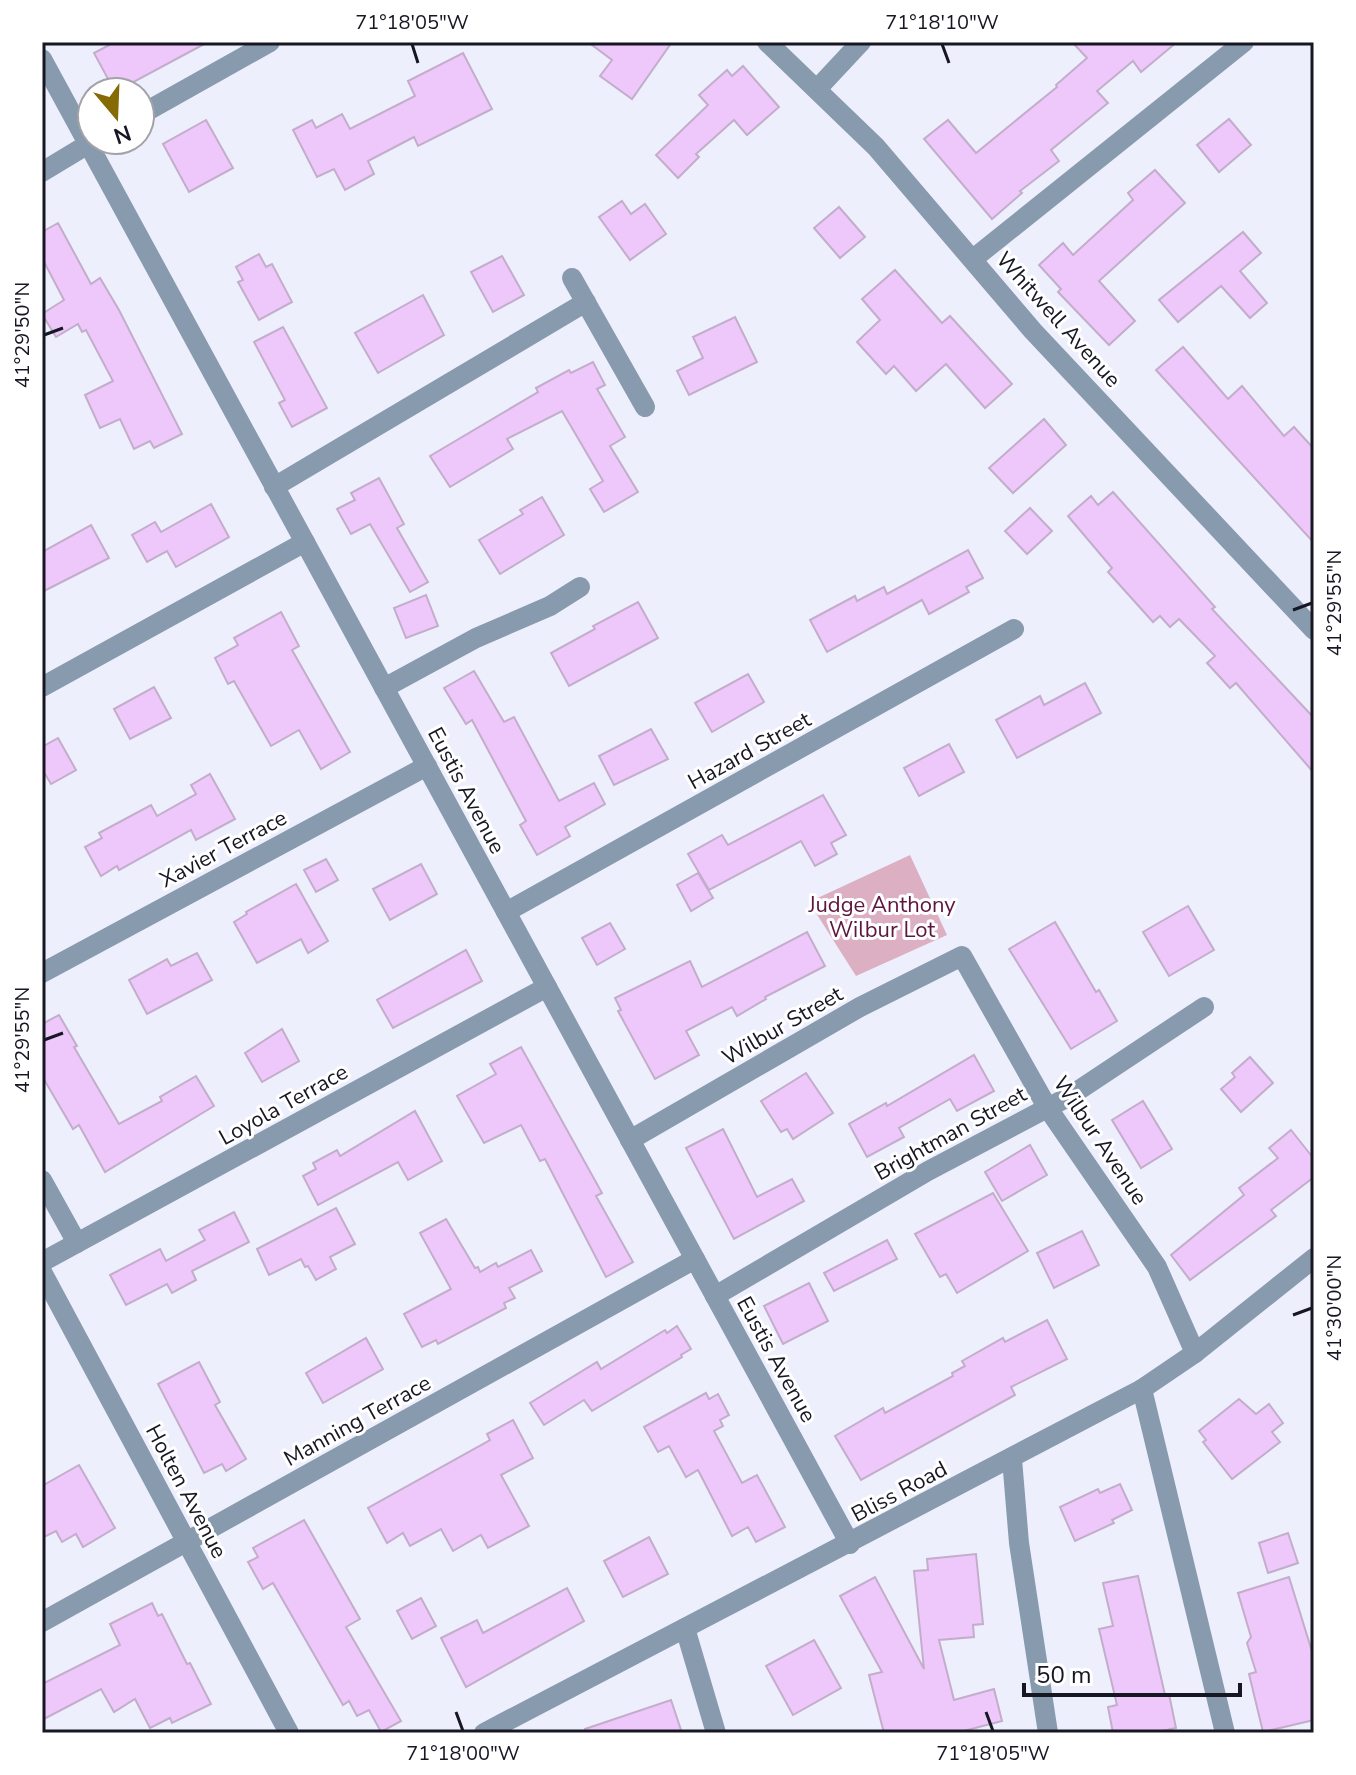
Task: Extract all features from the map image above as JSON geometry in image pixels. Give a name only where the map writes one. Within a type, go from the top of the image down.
[{"type":"street","points":[[156,106],[270,42]]},
{"type":"street","name":"Whitwell Avenue","points":[[767,42],[876,147],[1033,331],[1314,630]]},
{"type":"street","points":[[818,88],[861,42]]},
{"type":"street","points":[[973,259],[1244,42]]},
{"type":"street","name":"Eustis Avenue","points":[[42,59],[76,117]]},
{"type":"street","points":[[42,172],[76,151]]},
{"type":"street","name":"Eustis Avenue","points":[[98,156],[274,487],[850,1544]]},
{"type":"street","points":[[572,278],[645,407]]},
{"type":"street","points":[[274,487],[586,302]]},
{"type":"street","points":[[42,687],[305,542]]},
{"type":"street","points":[[384,688],[476,638],[550,606],[580,587]]},
{"type":"street","name":"Hazard Street","points":[[506,912],[1014,629]]},
{"type":"street","name":"Xavier Terrace","points":[[42,973],[427,766]]},
{"type":"street","name":"Wilbur Avenue","points":[[962,956],[1047,1107],[1157,1267],[1195,1353]]},
{"type":"street","name":"Wilbur Street","points":[[630,1140],[860,1007],[962,956]]},
{"type":"street","name":"Loyola Terrace","points":[[42,1262],[547,987]]},
{"type":"street","name":"Brightman Street","points":[[715,1296],[928,1171],[1070,1096],[1204,1007]]},
{"type":"street","points":[[42,1180],[77,1243]]},
{"type":"street","name":"Bliss Road","points":[[484,1733],[1142,1389],[1195,1353],[1314,1258]]},
{"type":"street","name":"Manning Terrace","points":[[42,1622],[695,1259]]},
{"type":"street","name":"Holten Avenue","points":[[42,1272],[289,1733]]},
{"type":"street","points":[[1142,1389],[1225,1733]]},
{"type":"street","points":[[1012,1459],[1019,1543],[1048,1733]]},
{"type":"street","points":[[685,1628],[716,1733]]},
{"type":"green space","name":"Judge Anthony Wilbur Lot","points":[[910,855],[947,935],[856,976],[809,902]]},
{"type":"building","points":[[115,42],[208,42],[145,76],[106,76],[94,53]]},
{"type":"building","points":[[588,42],[672,42],[632,99],[600,76],[612,60]]},
{"type":"building","points":[[1072,42],[1177,42],[1141,72],[1133,61],[1097,91],[1108,103],[1051,150],[1059,161],[1020,191],[1022,193],[992,219],[924,139],[948,120],[976,153],[1057,87],[1087,58]]},
{"type":"building","points":[[463,53],[492,109],[418,146],[414,137],[368,161],[374,174],[345,190],[334,169],[317,177],[293,130],[312,120],[316,128],[342,114],[350,129],[415,96],[408,81]]},
{"type":"building","points":[[743,66],[779,107],[747,135],[734,120],[696,154],[699,157],[678,178],[656,155],[708,105],[699,95],[727,70],[732,76]]},
{"type":"building","points":[[1229,119],[1251,145],[1219,172],[1197,145]]},
{"type":"building","points":[[206,120],[233,168],[189,192],[163,144]]},
{"type":"building","points":[[1155,170],[1185,203],[1099,281],[1135,321],[1109,345],[1058,292],[1061,289],[1039,265],[1063,243],[1073,255],[1133,200],[1128,193]]},
{"type":"building","points":[[622,201],[631,214],[645,204],[666,234],[630,260],[599,217]]},
{"type":"building","points":[[839,207],[865,237],[840,258],[814,228]]},
{"type":"building","points":[[58,223],[91,284],[100,278],[119,310],[182,434],[154,448],[150,441],[134,449],[120,419],[100,428],[85,395],[113,381],[86,330],[82,332],[78,324],[56,337],[42,314],[64,300],[42,258],[42,232]]},
{"type":"building","points":[[1243,232],[1261,253],[1240,271],[1267,303],[1250,318],[1221,286],[1178,322],[1159,300]]},
{"type":"building","points":[[259,254],[266,267],[272,264],[292,302],[259,320],[238,282],[243,280],[236,267]]},
{"type":"building","points":[[502,256],[524,295],[493,312],[471,272]]},
{"type":"building","points":[[895,270],[942,323],[950,316],[1012,384],[985,408],[946,364],[916,391],[894,366],[886,374],[857,342],[880,320],[862,299]]},
{"type":"building","points":[[423,295],[444,335],[378,373],[355,333]]},
{"type":"building","points":[[735,317],[757,362],[689,395],[677,371],[703,358],[693,337]]},
{"type":"building","points":[[283,327],[327,408],[292,427],[279,403],[285,400],[254,342]]},
{"type":"building","points":[[1183,347],[1228,399],[1242,386],[1284,436],[1294,427],[1314,449],[1314,543],[1156,370]]},
{"type":"building","points":[[593,362],[605,385],[597,389],[625,437],[610,446],[638,492],[604,512],[590,489],[603,481],[562,411],[507,439],[513,449],[450,487],[430,456],[538,392],[536,388],[569,370],[571,373]]},
{"type":"building","points":[[1044,419],[1066,445],[1013,493],[989,468]]},
{"type":"building","points":[[379,478],[404,524],[397,528],[428,582],[410,592],[370,524],[351,534],[337,509],[355,500],[351,493]]},
{"type":"building","points":[[1113,492],[1215,607],[1212,609],[1314,718],[1314,773],[1236,683],[1230,688],[1207,663],[1215,656],[1179,619],[1170,627],[1160,616],[1153,622],[1108,572],[1112,568],[1068,516],[1091,496],[1098,505]]},
{"type":"building","points":[[542,497],[564,535],[500,574],[479,540],[523,514],[520,510]]},
{"type":"building","points":[[211,504],[229,537],[176,567],[167,551],[147,562],[132,535],[155,522],[161,532]]},
{"type":"building","points":[[1030,508],[1052,531],[1027,554],[1005,531]]},
{"type":"building","points":[[91,525],[109,558],[42,592],[42,552]]},
{"type":"building","points":[[968,550],[983,578],[966,587],[969,592],[929,614],[922,600],[827,652],[810,620],[855,596],[857,601],[884,587],[887,594]]},
{"type":"building","points":[[426,595],[438,626],[406,638],[394,608]]},
{"type":"building","points":[[638,602],[658,638],[569,686],[551,653]]},
{"type":"building","points":[[281,612],[299,646],[292,650],[350,752],[321,769],[299,730],[271,746],[234,681],[228,684],[215,658],[238,645],[234,638]]},
{"type":"building","points":[[474,671],[504,722],[514,717],[559,801],[594,783],[605,804],[565,827],[570,836],[537,855],[520,825],[526,821],[472,720],[466,724],[444,688]]},
{"type":"building","points":[[748,674],[764,702],[712,732],[695,703]]},
{"type":"building","points":[[1085,683],[1101,713],[1017,758],[996,720],[1040,696],[1044,705]]},
{"type":"building","points":[[154,687],[171,718],[130,739],[114,709]]},
{"type":"building","points":[[651,729],[668,759],[614,785],[599,756]]},
{"type":"building","points":[[58,738],[76,770],[51,784],[42,769],[42,747]]},
{"type":"building","points":[[949,744],[964,772],[919,796],[904,768]]},
{"type":"building","points":[[210,774],[235,819],[196,840],[191,830],[119,870],[117,866],[101,876],[85,847],[102,838],[99,833],[151,805],[157,816],[196,794],[191,785]]},
{"type":"building","points":[[823,795],[846,835],[831,843],[837,854],[815,866],[801,841],[709,890],[688,854],[722,835],[728,845]]},
{"type":"building","points":[[326,859],[338,880],[316,892],[304,870]]},
{"type":"building","points":[[421,864],[437,894],[390,920],[373,889]]},
{"type":"building","points":[[698,873],[713,898],[691,911],[677,885]]},
{"type":"building","points":[[296,884],[328,941],[308,953],[301,939],[257,963],[234,922]]},
{"type":"building","points":[[1188,906],[1214,950],[1169,976],[1143,932]]},
{"type":"building","points":[[1055,922],[1096,992],[1099,990],[1117,1021],[1071,1049],[1009,949]]},
{"type":"building","points":[[610,923],[625,949],[597,965],[582,938]]},
{"type":"building","points":[[807,932],[825,966],[765,997],[737,1016],[732,1007],[686,1031],[699,1055],[655,1079],[618,1011],[621,1010],[615,998],[690,961],[702,987]]},
{"type":"building","points":[[466,950],[482,981],[393,1028],[377,1000]]},
{"type":"building","points":[[197,953],[212,980],[147,1014],[129,980],[167,959],[171,966]]},
{"type":"building","points":[[59,1015],[119,1124],[162,1101],[160,1097],[196,1076],[214,1106],[105,1172],[79,1125],[73,1129],[42,1076],[42,1024]]},
{"type":"building","points":[[282,1029],[299,1061],[262,1082],[245,1053]]},
{"type":"building","points":[[521,1047],[602,1193],[596,1196],[633,1262],[606,1277],[545,1159],[540,1161],[521,1125],[484,1143],[457,1096],[496,1074],[490,1064]]},
{"type":"building","points":[[974,1055],[994,1091],[957,1111],[950,1099],[899,1128],[904,1137],[867,1157],[849,1124],[886,1103],[887,1106]]},
{"type":"building","points":[[1250,1057],[1273,1083],[1241,1112],[1221,1089],[1235,1077],[1232,1073]]},
{"type":"building","points":[[806,1073],[833,1113],[793,1139],[787,1129],[781,1132],[761,1101]]},
{"type":"building","points":[[1143,1101],[1172,1149],[1141,1168],[1112,1120]]},
{"type":"building","points":[[415,1111],[442,1161],[408,1180],[398,1162],[318,1205],[303,1176],[316,1169],[313,1163],[337,1150],[340,1156]]},
{"type":"building","points":[[723,1129],[757,1197],[792,1179],[804,1201],[734,1239],[686,1148]]},
{"type":"building","points":[[1291,1130],[1314,1159],[1314,1177],[1271,1210],[1276,1216],[1190,1280],[1171,1255],[1244,1195],[1239,1188],[1278,1158],[1269,1148]]},
{"type":"building","points":[[1030,1145],[1047,1175],[1002,1201],[985,1172]]},
{"type":"building","points":[[993,1193],[1028,1251],[957,1293],[946,1274],[940,1277],[915,1234]]},
{"type":"building","points":[[336,1208],[355,1244],[330,1257],[336,1269],[316,1280],[301,1259],[269,1275],[257,1249]]},
{"type":"building","points":[[234,1212],[249,1242],[192,1271],[196,1280],[172,1293],[167,1284],[126,1305],[110,1275],[160,1249],[166,1261],[205,1240],[199,1230]]},
{"type":"building","points":[[446,1219],[480,1272],[496,1263],[498,1267],[531,1250],[542,1271],[509,1288],[515,1298],[504,1303],[506,1308],[438,1344],[436,1340],[422,1347],[404,1314],[451,1289],[420,1233]]},
{"type":"building","points":[[1082,1231],[1099,1265],[1054,1288],[1037,1253]]},
{"type":"building","points":[[887,1240],[897,1259],[834,1291],[824,1273]]},
{"type":"building","points":[[809,1283],[828,1321],[783,1344],[764,1306]]},
{"type":"building","points":[[1047,1320],[1067,1359],[1011,1387],[1015,1395],[861,1480],[835,1436],[883,1408],[885,1413],[953,1376],[952,1373],[965,1366],[962,1361],[1003,1338],[1005,1342]]},
{"type":"building","points":[[677,1326],[691,1349],[592,1411],[584,1400],[544,1425],[530,1403],[597,1362],[601,1369],[665,1330],[667,1333]]},
{"type":"building","points":[[366,1338],[383,1369],[323,1403],[306,1373]]},
{"type":"building","points":[[199,1362],[220,1402],[215,1405],[246,1459],[226,1471],[222,1464],[204,1473],[158,1384]]},
{"type":"building","points":[[706,1393],[709,1399],[718,1394],[729,1415],[720,1420],[723,1426],[714,1431],[742,1483],[757,1475],[785,1527],[756,1542],[748,1527],[732,1536],[698,1470],[686,1477],[669,1446],[658,1452],[644,1427]]},
{"type":"building","points":[[1239,1399],[1256,1414],[1269,1404],[1283,1423],[1272,1432],[1280,1442],[1232,1479],[1203,1442],[1206,1440],[1199,1431]]},
{"type":"building","points":[[513,1420],[533,1458],[501,1475],[529,1526],[488,1548],[481,1535],[453,1551],[441,1529],[410,1546],[403,1533],[387,1543],[368,1508],[490,1440],[487,1434]]},
{"type":"building","points":[[79,1465],[115,1528],[83,1547],[76,1534],[62,1542],[56,1531],[42,1538],[42,1486]]},
{"type":"building","points":[[1120,1484],[1132,1510],[1112,1520],[1114,1523],[1075,1541],[1060,1507],[1098,1489],[1100,1493]]},
{"type":"building","points":[[304,1520],[360,1619],[346,1627],[401,1721],[381,1732],[369,1710],[357,1716],[349,1701],[343,1705],[273,1583],[263,1589],[248,1562],[258,1557],[253,1548]]},
{"type":"building","points":[[1288,1533],[1298,1563],[1268,1573],[1259,1543]]},
{"type":"building","points":[[649,1537],[668,1574],[623,1597],[604,1561]]},
{"type":"building","points":[[976,1554],[983,1624],[973,1625],[974,1637],[939,1640],[954,1700],[994,1689],[1002,1721],[956,1733],[884,1733],[869,1675],[882,1672],[840,1596],[875,1577],[924,1669],[914,1571],[928,1570],[927,1559]]},
{"type":"building","points":[[1138,1576],[1165,1695],[1169,1694],[1176,1728],[1152,1733],[1113,1733],[1108,1707],[1117,1705],[1099,1629],[1113,1626],[1103,1583]]},
{"type":"building","points":[[1289,1577],[1314,1658],[1314,1720],[1263,1732],[1249,1674],[1256,1672],[1247,1643],[1251,1637],[1238,1593]]},
{"type":"building","points":[[567,1588],[584,1621],[466,1687],[441,1638],[477,1620],[483,1633]]},
{"type":"building","points":[[421,1598],[436,1626],[412,1639],[397,1611]]},
{"type":"building","points":[[152,1603],[158,1616],[162,1614],[211,1704],[172,1723],[170,1718],[150,1728],[135,1699],[114,1712],[101,1689],[42,1720],[42,1684],[120,1645],[110,1624]]},
{"type":"building","points":[[814,1640],[841,1688],[793,1715],[766,1666]]},
{"type":"building","points":[[671,1700],[682,1733],[586,1733],[585,1729]]}]
